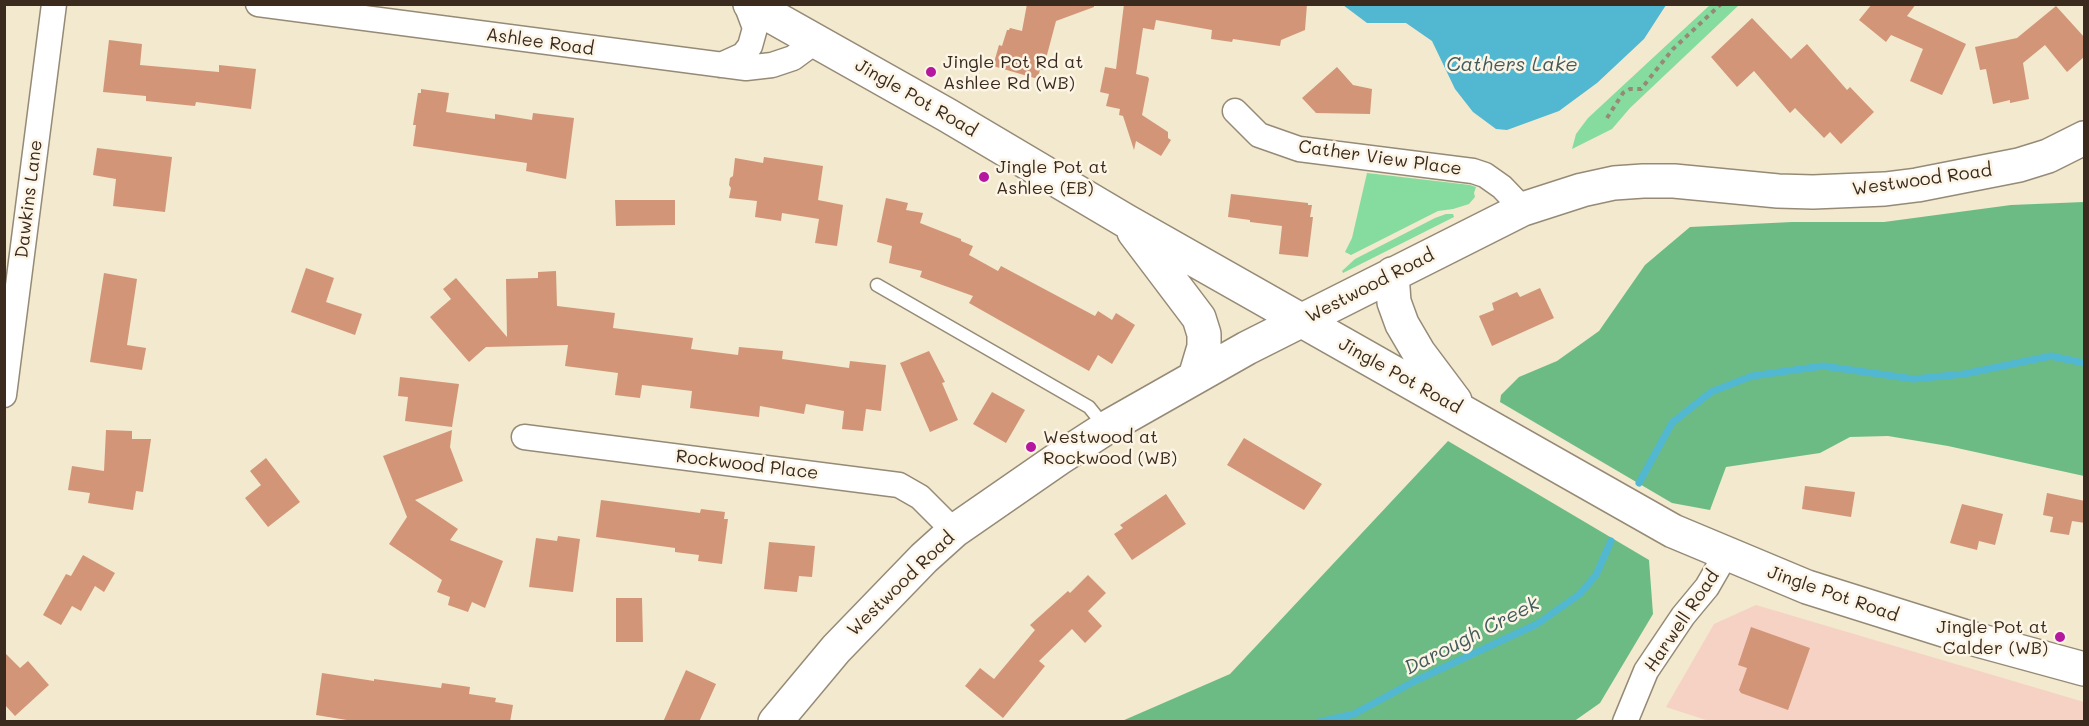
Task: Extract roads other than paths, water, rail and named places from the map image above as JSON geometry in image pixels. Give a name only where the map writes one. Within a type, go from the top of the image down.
[{"type":"street","name":"Dawkins Lane","points":[[4,394],[54,4]]},
{"type":"street","name":"Ashlee Road","points":[[258,4],[746,68],[772,65],[793,58],[816,41]]},
{"type":"street","points":[[721,65],[743,55],[750,46],[754,28],[748,4]]},
{"type":"street","name":"Jingle Pot Road","points":[[748,4],[1673,531],[1807,587],[1853,603],[2085,669]]},
{"type":"street","name":"Cather View Place","points":[[1235,111],[1259,135],[1299,149],[1473,171],[1502,187],[1523,209]]},
{"type":"street","name":"Westwood Road","points":[[775,722],[805,684],[865,617],[954,531],[1106,428],[1195,377],[1392,274],[1523,209],[1582,190],[1614,183],[1643,181],[1814,192],[1906,186],[2019,165],[2048,156],[2085,138]]},
{"type":"street","points":[[1126,221],[1198,318],[1204,334],[1204,348],[1195,377]]},
{"type":"street","points":[[1392,274],[1394,302],[1402,324],[1419,353],[1463,412]]},
{"type":"street","name":"Rockwood Place","points":[[524,436],[899,485],[920,497],[954,531]]},
{"type":"street","name":"Harwell Road","points":[[1625,722],[1646,671],[1683,616],[1707,586],[1726,554]]},
{"type":"lane","points":[[877,285],[1089,407],[1106,428]]},
{"type":"water","name":"Cathers Lake","points":[[1343,5],[1666,5],[1644,39],[1597,83],[1559,111],[1507,130],[1496,129],[1473,112],[1455,89],[1432,41],[1406,23],[1367,23]]},
{"type":"waterway","name":"Darough Creek","points":[[1639,483],[1672,423],[1711,392],[1752,376],[1823,366],[1914,379],[1964,374],[2051,356],[2084,363]]},
{"type":"waterway","name":"Darough Creek","points":[[1319,722],[1354,714],[1415,681],[1537,624],[1580,594],[1596,575],[1611,541]]},
{"type":"place","name":"Jingle Pot Rd at Ashlee Rd (WB)","points":[[931,72]]},
{"type":"place","name":"Jingle Pot at Ashlee (EB)","points":[[984,177]]},
{"type":"place","name":"Westwood at Rockwood (WB)","points":[[1031,447]]},
{"type":"place","name":"Jingle Pot at Calder (WB)","points":[[2060,637]]}]
